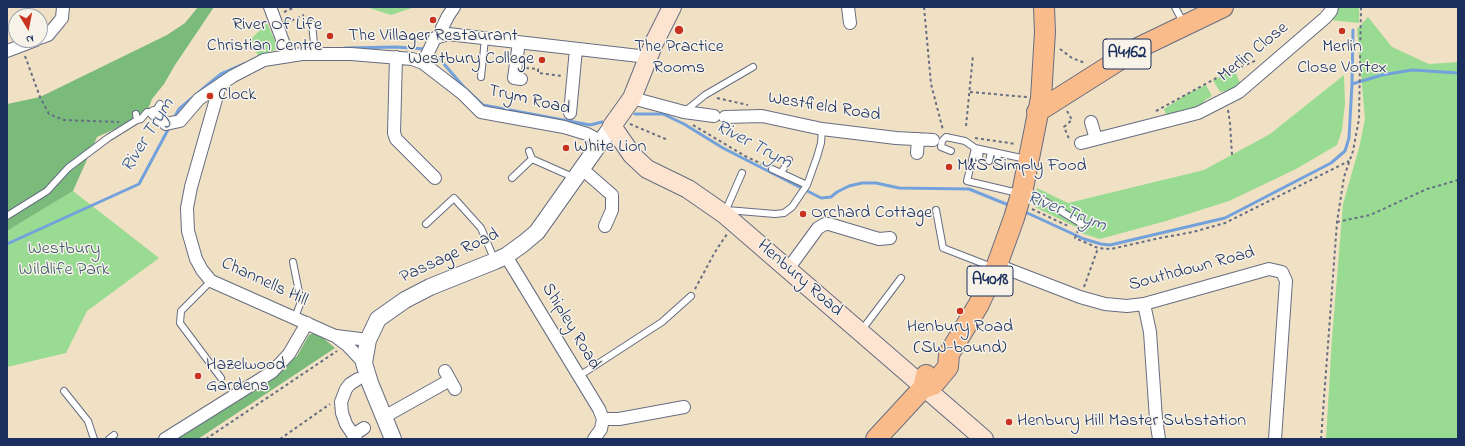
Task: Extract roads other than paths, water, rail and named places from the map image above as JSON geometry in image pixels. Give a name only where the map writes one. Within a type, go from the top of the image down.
[{"type":"main road","points":[[614,122],[632,98],[648,57],[672,7]]},
{"type":"main road","name":"A4018","points":[[876,439],[923,388],[933,385],[948,367],[948,354],[979,304],[996,267],[1014,218],[1022,191],[1030,153],[1036,105],[1036,43],[1039,7]]},
{"type":"main road","name":"A4018","points":[[1036,105],[1041,98],[1045,32],[1044,7]]},
{"type":"main road","name":"A4162","points":[[1036,105],[1060,98],[1138,48],[1223,7]]},
{"type":"main road","name":"Henbury Road","points":[[614,122],[632,156],[647,169],[688,189],[728,216],[923,388],[984,439]]},
{"type":"street","points":[[48,36],[62,18],[63,7]]},
{"type":"street","points":[[270,7],[288,55]]},
{"type":"street","points":[[441,36],[445,22],[454,7]]},
{"type":"street","points":[[848,7],[850,23]]},
{"type":"street","name":"Merlin Close","points":[[1081,143],[1198,113],[1239,92],[1325,18],[1331,11],[1332,7]]},
{"type":"street","points":[[423,63],[435,38],[448,34],[648,57]]},
{"type":"street","points":[[519,42],[514,78],[521,78]]},
{"type":"street","points":[[570,113],[576,49]]},
{"type":"street","name":"Trym Road","points":[[157,108],[166,124],[180,121],[199,99],[245,69],[264,60],[288,55],[315,53],[396,57],[412,59],[423,63],[463,94],[481,112],[564,127],[587,134],[600,141]]},
{"type":"street","points":[[396,57],[394,133],[396,139],[435,178]]},
{"type":"street","name":"Channells Hill","points":[[220,85],[191,187],[187,208],[188,231],[196,259],[202,270],[211,281],[234,288],[335,336],[347,345],[364,363]]},
{"type":"street","name":"Westfield Road","points":[[632,98],[687,117],[762,116],[822,129],[932,140]]},
{"type":"street","name":"Passage Road","points":[[393,439],[364,363],[368,340],[378,319],[404,300],[430,287],[500,258],[524,243],[537,232],[614,122]]},
{"type":"street","points":[[1091,122],[1096,139]]},
{"type":"street","points":[[916,153],[918,139]]},
{"type":"street","points":[[578,173],[612,195],[612,210],[605,226]]},
{"type":"street","points":[[788,269],[818,228],[825,224],[882,241]]},
{"type":"street","name":"Shipley Road","points":[[500,258],[579,376],[599,409],[603,419]]},
{"type":"street","name":"Southdown Road","points":[[996,267],[1080,297],[1105,304],[1126,306],[1144,304],[1269,269],[1282,272],[1286,281],[1275,439]]},
{"type":"street","points":[[1144,304],[1150,332],[1156,419],[1159,439]]},
{"type":"street","points":[[165,439],[272,372],[289,354],[307,323]]},
{"type":"street","name":"Channells Hill","points":[[335,336],[368,340]]},
{"type":"street","points":[[358,379],[350,384],[343,396],[342,413],[346,424],[354,437],[364,428]]},
{"type":"street","points":[[384,417],[450,380]]},
{"type":"street","points":[[594,439],[601,429],[603,419],[619,419],[684,407]]},
{"type":"lane","points":[[1175,7],[1184,26]]},
{"type":"lane","points":[[312,24],[315,53]]},
{"type":"lane","points":[[481,77],[485,39]]},
{"type":"lane","points":[[687,117],[705,96],[753,68]]},
{"type":"lane","points":[[7,216],[47,191],[68,168],[136,117],[141,119],[147,112],[157,108]]},
{"type":"lane","points":[[742,173],[728,216],[784,213],[792,207],[807,185],[818,158],[822,129]]},
{"type":"lane","points":[[951,151],[941,147],[942,141],[946,137],[965,141],[975,153]]},
{"type":"lane","points":[[529,151],[532,159]]},
{"type":"lane","points":[[989,161],[991,152]]},
{"type":"lane","points":[[975,153],[1030,153]]},
{"type":"lane","points":[[975,153],[967,181],[1022,191],[1082,224]]},
{"type":"lane","points":[[997,162],[998,154]]},
{"type":"lane","points":[[532,159],[578,173]]},
{"type":"lane","points":[[512,178],[532,159]]},
{"type":"lane","points":[[781,173],[789,160]]},
{"type":"lane","points":[[772,169],[807,185]]},
{"type":"lane","points":[[426,224],[454,198],[481,228],[500,258]]},
{"type":"lane","points":[[936,210],[943,248],[996,267]]},
{"type":"lane","points":[[293,262],[301,302],[295,317]]},
{"type":"lane","points":[[860,332],[902,278]]},
{"type":"lane","points":[[211,281],[181,311],[180,323],[221,378]]},
{"type":"lane","points":[[579,376],[662,322],[691,296]]},
{"type":"lane","points":[[64,391],[88,421],[94,439]]},
{"type":"waterway","points":[[1352,84],[1353,30]]},
{"type":"waterway","name":"River Trym","points":[[345,48],[396,47],[425,49]]},
{"type":"waterway","name":"River Trym","points":[[437,56],[463,86],[483,105],[590,125],[602,122]]},
{"type":"waterway","name":"River Trym","points":[[173,120],[179,109],[221,74],[244,64]]},
{"type":"waterway","name":"River Trym","points":[[1023,211],[1084,239],[1110,245],[1225,218],[1331,163],[1345,151],[1349,138],[1352,84],[1382,75],[1412,70],[1458,73]]},
{"type":"waterway","name":"River Trym","points":[[635,114],[663,114],[684,124],[723,148],[821,198],[831,197],[849,186],[862,183],[876,183],[899,188],[969,189],[1011,206]]},
{"type":"waterway","name":"River Trym","points":[[7,244],[139,184],[170,126]]},
{"type":"place","name":"The Villager Restaurant","points":[[433,20]]},
{"type":"place","name":"The Practice Rooms","points":[[679,30]]},
{"type":"place","name":"Merlin Close Vortex","points":[[1342,31]]},
{"type":"place","name":"River Of Life Christian Centre","points":[[330,36]]},
{"type":"place","name":"Westbury College","points":[[542,60]]},
{"type":"place","name":"Clock","points":[[210,96]]},
{"type":"place","name":"White Lion","points":[[566,148]]},
{"type":"place","name":"M&S Simply Food","points":[[949,167]]},
{"type":"place","name":"Orchard Cottage","points":[[803,214]]},
{"type":"place","name":"Henbury Road (SW-bound)","points":[[960,311]]},
{"type":"place","name":"Hazelwood Gardens","points":[[198,376]]},
{"type":"place","name":"Henbury Hill Master Substation","points":[[1009,422]]},
{"type":"park label","name":"Westbury Wildlife Park","points":[[64,260]]}]
